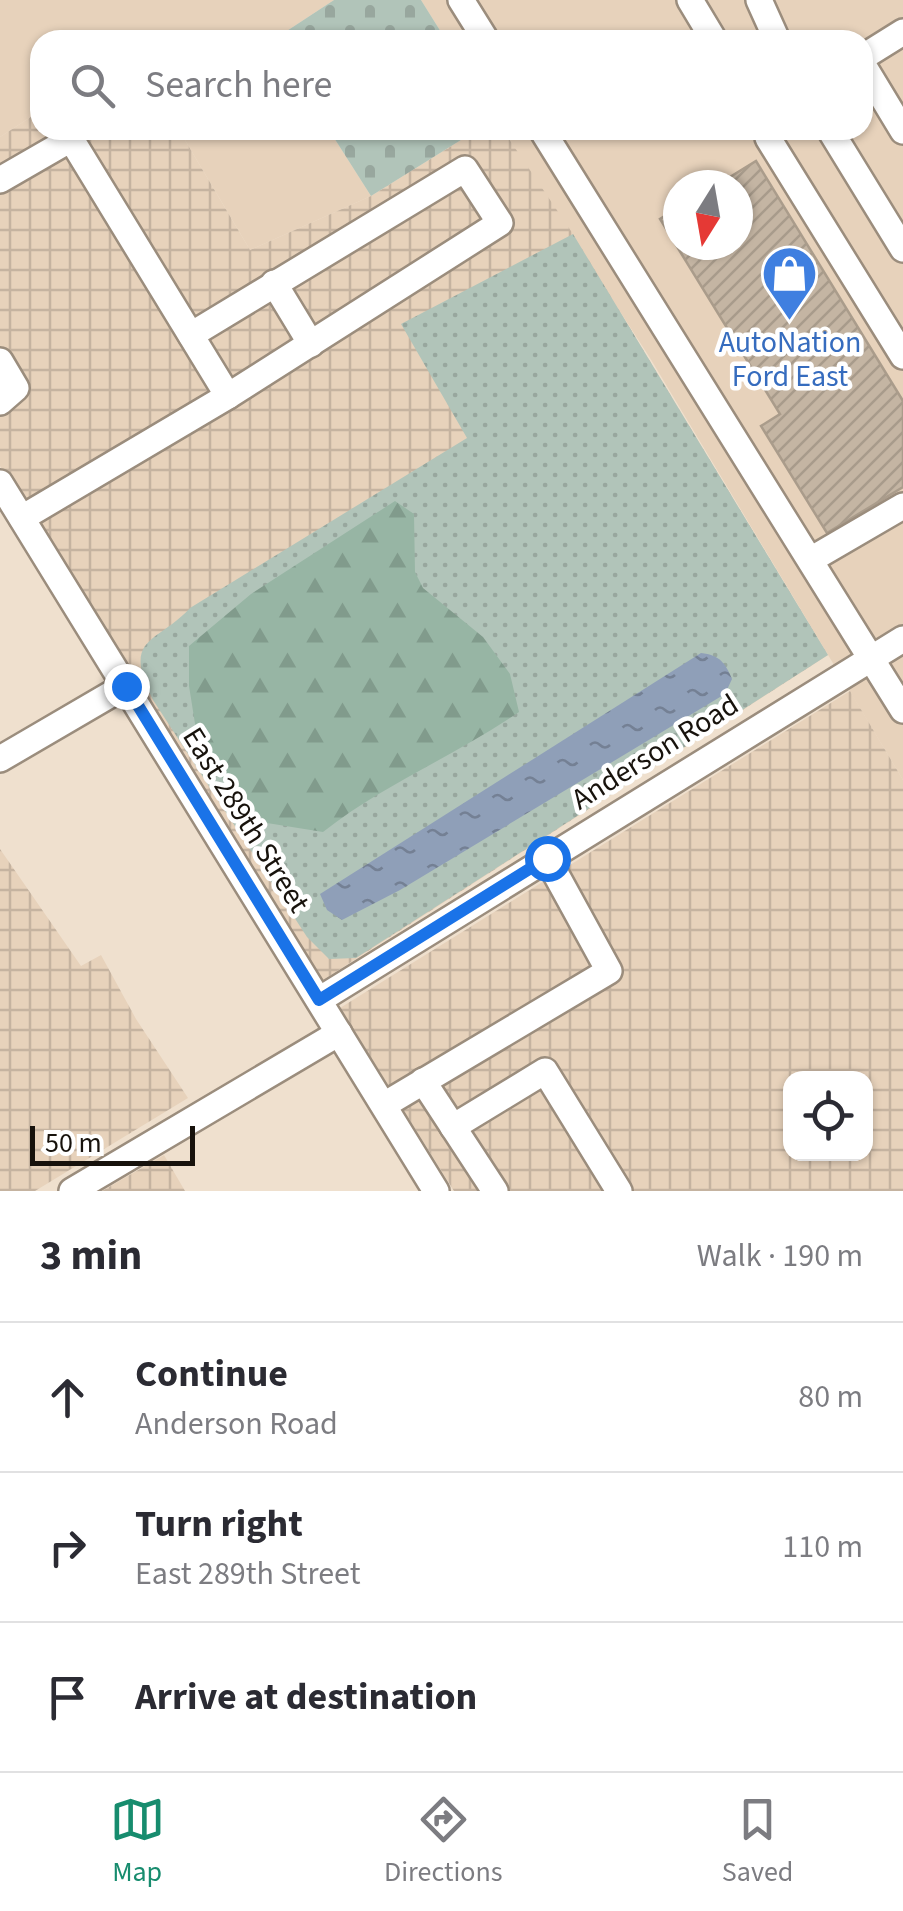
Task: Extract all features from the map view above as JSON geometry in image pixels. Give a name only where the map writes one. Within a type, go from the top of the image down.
[{"type":"street","points":[[461,0],[480,30]]},
{"type":"street","points":[[690,0],[708,30]]},
{"type":"street","points":[[759,0],[772,30]]},
{"type":"street","points":[[873,51],[903,32]]},
{"type":"street","points":[[873,82],[903,131]]},
{"type":"street","points":[[0,180],[68,140]]},
{"type":"street","points":[[71,140],[228,396]]},
{"type":"street","points":[[548,140],[903,710]]},
{"type":"street","points":[[769,140],[903,356]]},
{"type":"street","points":[[836,140],[903,249]]},
{"type":"street","points":[[22,518],[228,396],[500,223],[465,169],[192,335]]},
{"type":"street","points":[[274,284],[311,344]]},
{"type":"street","points":[[0,361],[16,388],[0,402]]},
{"type":"street","name":"East 289th Street","points":[[0,482],[436,1191]]},
{"type":"street","points":[[812,560],[903,506]]},
{"type":"street","name":"Anderson Road","points":[[319,1000],[903,639]]},
{"type":"street","points":[[0,759],[126,686]]},
{"type":"street","points":[[384,1105],[608,972],[547,858]]},
{"type":"street","points":[[72,1191],[339,1033]]},
{"type":"street","points":[[453,1127],[545,1071],[619,1191]]},
{"type":"street","points":[[423,1081],[495,1191]]},
{"type":"shaded area","points":[[0,0],[334,0],[288,30],[30,30],[30,118],[0,137]]},
{"type":"shaded area","points":[[421,0],[903,0],[903,780],[650,358],[509,140],[873,140],[873,30],[440,30]]},
{"type":"shaded area","points":[[30,118],[30,140],[185,140],[250,250],[371,196],[461,140],[510,140],[573,234],[828,655],[320,982],[0,466],[0,137]]},
{"type":"shaded area","points":[[185,140],[335,140],[371,196],[250,250]]},
{"type":"shaded area","points":[[850,691],[903,780],[903,1191],[454,1191],[340,1008]]},
{"type":"shaded area","points":[[0,849],[81,966],[101,955],[136,1019],[188,1098],[35,1191],[0,1191]]},
{"type":"shaded area","points":[[164,1155],[185,1191],[102,1191]]},
{"type":"green space","points":[[334,0],[421,0],[440,30],[288,30]]},
{"type":"green space","points":[[335,140],[461,140],[371,196]]},
{"type":"green space","points":[[573,234],[828,655],[356,958],[329,959],[307,937],[153,700],[144,679],[142,652],[155,636],[190,608],[467,438],[401,324]]},
{"type":"green space","points":[[395,501],[414,514],[415,572],[423,588],[483,637],[510,674],[519,712],[370,799],[323,832],[267,823],[200,755],[189,686],[189,646],[251,594]]},
{"type":"water","points":[[701,653],[717,658],[727,668],[732,679],[725,694],[400,890],[342,920],[327,910],[320,894]]},
{"type":"building","name":"AutoNation Ford East","points":[[756,161],[903,401],[903,487],[827,533],[761,426],[780,414],[685,260],[753,260],[753,170],[741,170]]},
{"type":"place","name":"AutoNation Ford East","points":[[790,323]]},
{"type":"route","points":[[126,686],[319,1000],[547,858]]}]
